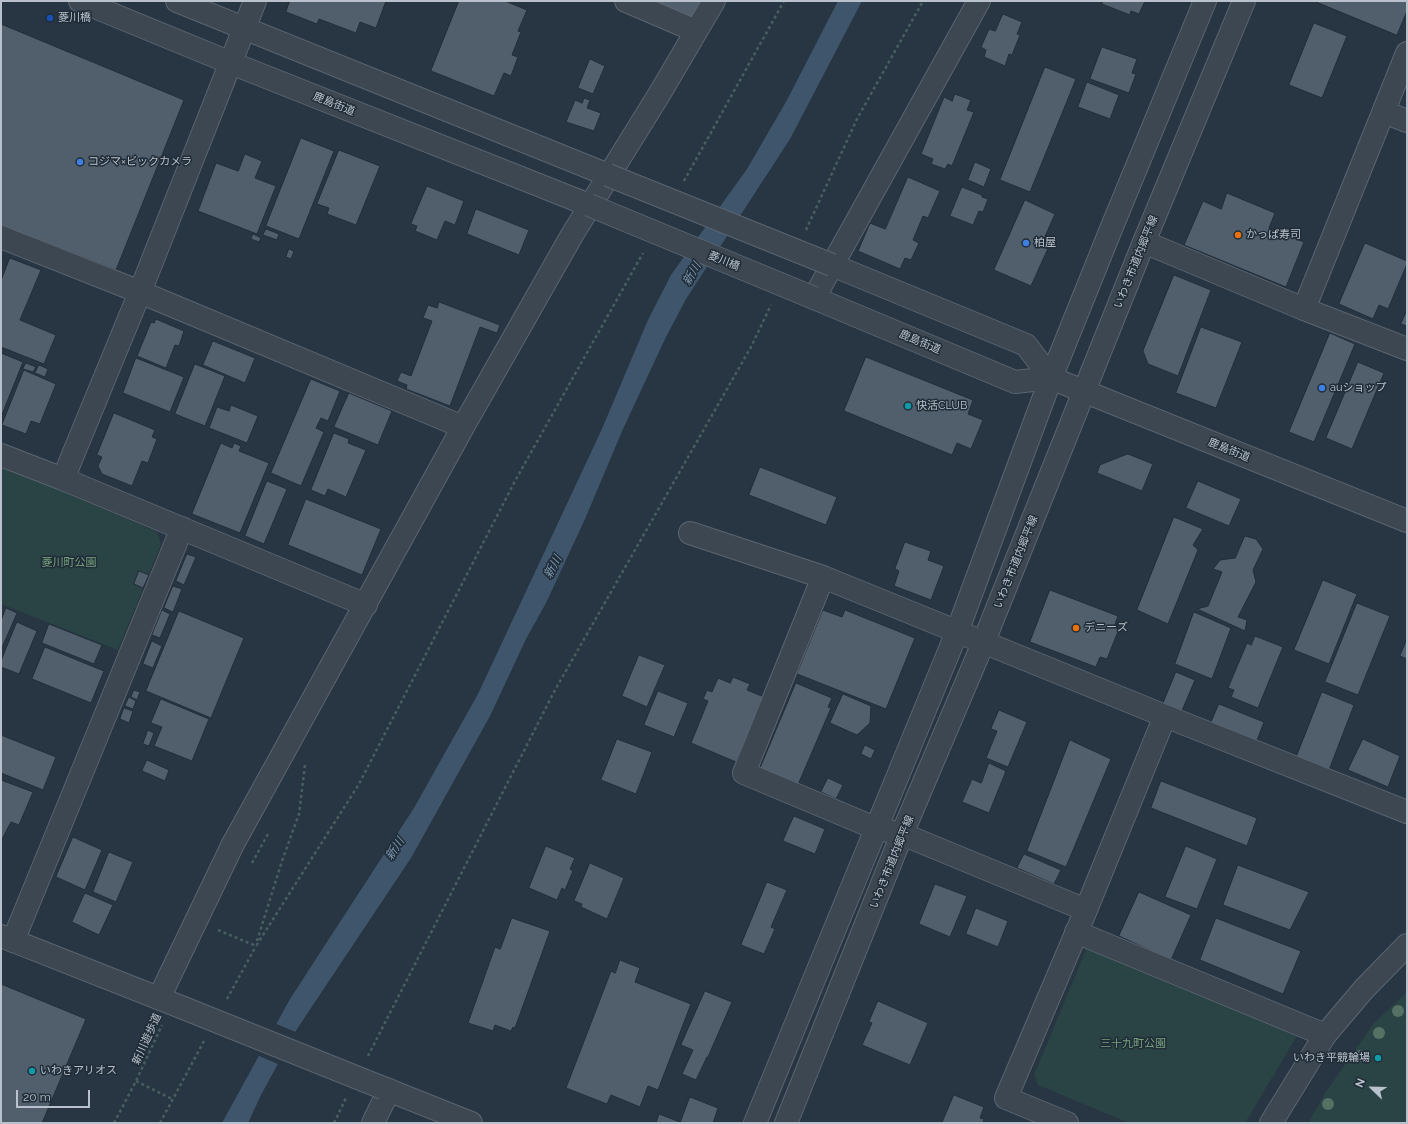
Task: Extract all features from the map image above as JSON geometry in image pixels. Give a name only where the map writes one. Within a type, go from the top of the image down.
[{"type":"street","name":"鹿島街道","points":[[80,1],[589,206]]},
{"type":"street","points":[[177,1],[832,265]]},
{"type":"street","points":[[63,479],[140,292],[256,1]]},
{"type":"street","points":[[626,1],[696,31]]},
{"type":"street","points":[[170,1003],[233,844],[463,428],[589,206],[660,93],[714,1]]},
{"type":"street","points":[[814,298],[979,1]]},
{"type":"street","points":[[754,1123],[957,632],[1051,378],[1205,1]]},
{"type":"street","name":"いわき市道内郷平線","points":[[786,1123],[902,834],[984,642],[1144,242],[1244,1]]},
{"type":"street","points":[[1304,309],[1407,53]]},
{"type":"street","points":[[1384,112],[1407,121]]},
{"type":"street","name":"菱川橋","points":[[589,206],[814,298]]},
{"type":"street","points":[[1,237],[140,292],[463,428]]},
{"type":"street","points":[[1144,242],[1304,309],[1407,349]]},
{"type":"street","name":"鹿島街道","points":[[832,265],[1026,345],[1051,378]]},
{"type":"street","name":"鹿島街道","points":[[814,298],[1015,382],[1051,378],[1407,521]]},
{"type":"street","points":[[1,455],[63,479],[366,605]]},
{"type":"street","points":[[182,528],[7,938],[471,1123]]},
{"type":"street","points":[[690,533],[823,577],[1165,716],[1407,812]]},
{"type":"street","points":[[823,577],[744,773],[875,828],[902,834],[1086,910]]},
{"type":"street","points":[[1067,1123],[1006,1098],[1086,910],[1165,716]]},
{"type":"street","points":[[1076,932],[1325,1035]]},
{"type":"street","points":[[1271,1123],[1325,1035],[1364,989],[1407,945]]},
{"type":"street","points":[[373,1123],[386,1089]]},
{"type":"path","points":[[682,183],[784,1]]},
{"type":"path","points":[[804,233],[857,119],[923,1]]},
{"type":"path","points":[[225,1002],[256,946],[359,784],[515,481],[644,252]]},
{"type":"path","points":[[366,1059],[555,690],[751,347],[771,305]]},
{"type":"path","points":[[256,946],[282,861],[299,814],[305,763]]},
{"type":"path","points":[[217,929],[256,946]]},
{"type":"path","name":"新川遊歩道","points":[[114,1123],[136,1081],[170,1003]]},
{"type":"path","points":[[160,1123],[206,1036]]},
{"type":"path","points":[[136,1081],[172,1099]]},
{"type":"path","points":[[334,1123],[348,1095]]},
{"type":"green space","name":"菱川町公園","points":[[1,465],[157,532],[161,544],[118,650],[1,604]]},
{"type":"green space","name":"三十九町公園","points":[[1088,945],[1300,1031],[1245,1123],[1129,1123],[1038,1085],[1034,1075]]},
{"type":"green space","name":"いわき平競輪場","points":[[1407,992],[1407,1123],[1308,1123],[1325,1093],[1374,1023]]},
{"type":"water","name":"新川","points":[[838,1],[862,1],[790,139],[686,299],[665,339],[623,429],[585,519],[546,603],[526,639],[490,716],[411,858],[297,1029],[261,1095],[248,1123],[222,1123],[290,999],[414,808],[478,694],[601,431],[648,320],[671,275],[747,169],[787,100]]},
{"type":"pier","points":[[274,1023],[298,1033],[280,1065],[257,1055]]},
{"type":"building","points":[[290,1],[386,1],[376,28],[360,22],[356,33],[319,19],[317,24],[286,12]]},
{"type":"building","points":[[459,1],[505,1],[527,10],[518,31],[521,32],[512,55],[518,57],[511,76],[504,73],[494,96],[431,71]]},
{"type":"building","points":[[659,1],[702,1],[694,21],[657,6]]},
{"type":"building","points":[[1103,1],[1145,1],[1139,14],[1131,11],[1130,15],[1102,4]]},
{"type":"building","points":[[1314,1],[1407,1],[1407,11],[1397,35]]},
{"type":"building","points":[[1003,14],[1022,22],[1017,34],[1020,35],[1012,55],[1009,54],[1005,66],[984,57],[986,50],[981,47],[989,29],[995,31]]},
{"type":"building","points":[[1314,23],[1347,36],[1322,98],[1289,85]]},
{"type":"building","name":"コジマ×ビックカメラ","points":[[1,24],[184,100],[116,270],[1,225]]},
{"type":"building","points":[[1102,47],[1137,59],[1132,73],[1136,74],[1129,93],[1090,79]]},
{"type":"building","points":[[590,59],[605,66],[593,94],[578,88]]},
{"type":"building","points":[[1045,67],[1076,79],[1030,192],[1000,180]]},
{"type":"building","points":[[1087,82],[1119,95],[1110,119],[1078,107]]},
{"type":"building","points":[[955,94],[971,100],[967,110],[974,112],[952,166],[948,164],[945,169],[931,164],[933,159],[921,154],[944,97],[952,101]]},
{"type":"building","points":[[584,98],[590,100],[587,108],[601,113],[594,131],[566,122],[575,100],[582,103]]},
{"type":"building","points":[[301,138],[334,151],[299,239],[266,226]]},
{"type":"building","points":[[339,150],[380,166],[356,225],[327,214],[329,208],[317,204]]},
{"type":"building","points":[[245,154],[262,161],[255,178],[276,186],[257,234],[198,211],[216,163],[238,171]]},
{"type":"building","points":[[975,162],[991,169],[984,187],[968,180]]},
{"type":"building","points":[[908,177],[940,191],[928,218],[923,216],[913,240],[919,243],[911,260],[905,258],[900,269],[858,251],[870,223],[885,229]]},
{"type":"building","points":[[427,186],[464,201],[455,225],[445,221],[437,240],[415,231],[417,226],[411,224]]},
{"type":"building","points":[[962,187],[988,199],[983,212],[979,211],[973,225],[950,216]]},
{"type":"building","name":"かっぱ寿司","points":[[1227,193],[1275,213],[1269,228],[1304,242],[1286,287],[1184,245],[1203,201],[1221,209]]},
{"type":"building","name":"柏屋","points":[[1025,200],[1055,214],[1043,241],[1050,244],[1031,286],[994,270]]},
{"type":"building","points":[[476,209],[529,230],[519,255],[467,234]]},
{"type":"building","points":[[266,229],[279,234],[277,240],[263,235]]},
{"type":"building","points":[[253,234],[261,238],[259,242],[251,239]]},
{"type":"building","points":[[1365,243],[1407,261],[1388,309],[1379,305],[1373,319],[1339,304]]},
{"type":"building","points":[[289,249],[294,251],[291,259],[286,257]]},
{"type":"building","points":[[10,258],[41,270],[20,320],[56,335],[44,364],[1,347],[1,281]]},
{"type":"building","points":[[1174,275],[1211,290],[1178,376],[1148,364],[1143,351]]},
{"type":"building","points":[[439,302],[500,325],[497,333],[480,327],[450,406],[406,389],[407,385],[397,381],[401,372],[411,376],[432,321],[423,318],[428,305],[437,308]]},
{"type":"building","points":[[1407,310],[1407,326],[1401,324]]},
{"type":"building","points":[[156,319],[184,331],[179,346],[175,345],[166,368],[137,356],[151,322],[154,323]]},
{"type":"building","points":[[1201,327],[1242,342],[1216,408],[1176,393]]},
{"type":"building","name":"auショップ","points":[[1330,333],[1355,344],[1314,442],[1289,432]]},
{"type":"building","points":[[213,341],[255,358],[245,383],[203,365]]},
{"type":"building","points":[[1,353],[23,362],[1,417]]},
{"type":"building","name":"快活CLUB","points":[[866,357],[973,400],[968,414],[983,420],[971,449],[957,443],[952,455],[844,411]]},
{"type":"building","points":[[136,358],[184,377],[170,412],[123,393]]},
{"type":"building","points":[[1358,362],[1384,373],[1352,449],[1326,438]]},
{"type":"building","points":[[26,363],[36,367],[33,372],[23,369]]},
{"type":"building","points":[[195,364],[225,376],[205,426],[175,414]]},
{"type":"building","points":[[39,365],[48,369],[45,377],[35,373]]},
{"type":"building","points":[[24,370],[56,384],[40,424],[31,421],[26,434],[2,425]]},
{"type":"building","points":[[311,379],[340,391],[328,421],[321,418],[316,428],[324,432],[301,486],[271,473]]},
{"type":"building","points":[[349,393],[392,411],[378,445],[334,427]]},
{"type":"building","points":[[231,405],[258,416],[247,443],[209,428],[217,407],[229,411]]},
{"type":"building","points":[[114,413],[155,430],[152,437],[157,439],[148,463],[142,461],[132,486],[102,474],[98,466],[102,457],[97,455]]},
{"type":"building","points":[[334,433],[349,439],[348,443],[366,450],[346,497],[328,489],[325,496],[311,490]]},
{"type":"building","points":[[221,443],[232,448],[234,443],[241,446],[239,451],[269,463],[240,533],[192,514]]},
{"type":"building","points":[[1128,454],[1153,464],[1142,491],[1097,473],[1100,465]]},
{"type":"building","points":[[760,467],[837,497],[826,525],[749,495]]},
{"type":"building","points":[[267,481],[287,489],[264,544],[245,536]]},
{"type":"building","points":[[1198,481],[1241,499],[1229,526],[1186,508]]},
{"type":"building","points":[[306,499],[381,529],[362,575],[288,545]]},
{"type":"building","points":[[1174,517],[1203,529],[1193,545],[1198,550],[1168,624],[1137,610]]},
{"type":"building","points":[[1245,536],[1256,539],[1263,549],[1253,570],[1256,582],[1238,617],[1247,620],[1245,631],[1197,609],[1208,606],[1222,572],[1213,569],[1220,560],[1235,558]]},
{"type":"building","points":[[905,542],[931,551],[928,560],[944,566],[931,600],[894,586],[899,571],[895,569]]},
{"type":"building","points":[[187,554],[196,557],[184,585],[176,581]]},
{"type":"building","points":[[139,571],[149,575],[143,588],[134,584]]},
{"type":"building","points":[[1323,580],[1357,594],[1329,664],[1294,650]]},
{"type":"building","points":[[173,586],[182,589],[173,612],[164,608]]},
{"type":"building","name":"デニーズ","points":[[1050,590],[1118,616],[1114,627],[1119,629],[1107,659],[1100,657],[1096,667],[1030,642]]},
{"type":"building","points":[[1357,603],[1390,616],[1358,695],[1325,682]]},
{"type":"building","points":[[6,608],[17,613],[1,650],[1,621]]},
{"type":"building","points":[[162,610],[170,614],[160,638],[152,635]]},
{"type":"building","points":[[823,610],[842,617],[845,610],[915,638],[886,709],[797,674]]},
{"type":"building","points":[[179,611],[244,638],[211,718],[146,691]]},
{"type":"building","points":[[1194,612],[1231,628],[1212,679],[1175,664]]},
{"type":"building","points":[[17,622],[37,631],[19,674],[1,667],[1,661]]},
{"type":"building","points":[[49,624],[102,645],[94,664],[42,643]]},
{"type":"building","points":[[1255,636],[1283,647],[1258,708],[1231,697],[1234,690],[1228,688],[1247,643],[1251,645]]},
{"type":"building","points":[[1407,639],[1407,659],[1400,656]]},
{"type":"building","points":[[152,641],[162,646],[153,668],[143,664]]},
{"type":"building","points":[[45,647],[104,671],[91,703],[32,679]]},
{"type":"building","points":[[639,655],[665,665],[647,707],[622,696]]},
{"type":"building","points":[[1176,672],[1195,680],[1181,713],[1162,706]]},
{"type":"building","points":[[733,677],[750,684],[747,690],[764,697],[736,762],[691,743],[708,701],[703,699],[707,690],[712,692],[718,678],[730,683]]},
{"type":"building","points":[[796,683],[832,698],[828,707],[831,708],[797,787],[759,771]]},
{"type":"building","points":[[134,690],[140,692],[137,700],[131,697]]},
{"type":"building","points":[[658,691],[688,703],[674,737],[644,725]]},
{"type":"building","points":[[1322,692],[1354,705],[1329,770],[1296,758]]},
{"type":"building","points":[[843,694],[871,706],[870,723],[857,735],[830,723]]},
{"type":"building","points":[[129,697],[136,701],[133,709],[125,706]]},
{"type":"building","points":[[161,699],[209,719],[192,761],[154,746],[162,727],[151,723]]},
{"type":"building","points":[[1219,704],[1264,722],[1256,743],[1210,725]]},
{"type":"building","points":[[124,708],[133,711],[129,723],[120,719]]},
{"type":"building","points":[[999,710],[1027,722],[1008,767],[986,758],[997,731],[991,729]]},
{"type":"building","points":[[148,730],[154,733],[149,746],[143,744]]},
{"type":"building","points":[[1,735],[56,757],[43,790],[1,773]]},
{"type":"building","points":[[617,739],[652,752],[636,794],[601,780]]},
{"type":"building","points":[[1363,739],[1400,756],[1388,787],[1348,770]]},
{"type":"building","points":[[1070,740],[1111,759],[1066,867],[1027,851]]},
{"type":"building","points":[[865,745],[875,750],[871,759],[861,754]]},
{"type":"building","points":[[147,760],[169,770],[165,781],[142,771]]},
{"type":"building","points":[[989,763],[1006,771],[989,813],[962,802],[972,779],[981,783]]},
{"type":"building","points":[[828,778],[843,785],[836,799],[821,792]]},
{"type":"building","points":[[1,780],[33,792],[19,825],[11,822],[1,841]]},
{"type":"building","points":[[1161,781],[1257,818],[1247,846],[1151,808]]},
{"type":"building","points":[[794,816],[825,829],[815,854],[783,841]]},
{"type":"building","points":[[73,837],[102,850],[85,890],[56,877]]},
{"type":"building","points":[[546,846],[575,858],[570,869],[573,871],[565,890],[562,888],[557,900],[529,888]]},
{"type":"building","points":[[1186,846],[1217,859],[1197,909],[1165,897]]},
{"type":"building","points":[[109,852],[133,862],[116,902],[93,892]]},
{"type":"building","points":[[1024,854],[1061,870],[1054,884],[1017,868]]},
{"type":"building","points":[[590,863],[624,878],[607,919],[581,907],[582,904],[574,901]]},
{"type":"building","points":[[1238,865],[1309,892],[1290,930],[1223,905]]},
{"type":"building","points":[[767,882],[787,890],[771,927],[775,929],[764,954],[741,945]]},
{"type":"building","points":[[935,884],[967,896],[950,937],[919,924]]},
{"type":"building","points":[[1139,892],[1191,915],[1171,960],[1119,936]]},
{"type":"building","points":[[85,893],[113,905],[99,935],[72,922]]},
{"type":"building","points":[[976,908],[1008,921],[998,947],[966,934]]},
{"type":"building","points":[[512,918],[550,931],[515,1028],[513,1027],[511,1031],[495,1025],[493,1031],[468,1023],[495,947],[500,949]]},
{"type":"building","points":[[1216,918],[1301,951],[1283,994],[1200,960]]},
{"type":"building","points":[[620,960],[640,968],[635,982],[691,1004],[658,1090],[648,1086],[640,1107],[611,1095],[607,1104],[566,1088],[611,971],[615,973]]},
{"type":"building","name":"いわきアリオス","points":[[1,984],[86,1019],[42,1123],[1,1123]]},
{"type":"building","points":[[705,991],[732,1002],[708,1057],[696,1080],[682,1074],[693,1050],[681,1045]]},
{"type":"building","points":[[878,1001],[928,1023],[910,1065],[862,1045],[872,1023],[869,1022]]},
{"type":"building","points":[[954,1095],[984,1107],[980,1118],[984,1119],[983,1123],[942,1123]]},
{"type":"building","points":[[690,1097],[718,1108],[713,1123],[656,1123],[659,1114],[680,1122]]},
{"type":"place","name":"菱川橋","points":[[50,18]]},
{"type":"place","name":"コジマ×ビックカメラ","points":[[80,162]]},
{"type":"place","name":"かっぱ寿司","points":[[1238,235]]},
{"type":"place","name":"柏屋","points":[[1026,243]]},
{"type":"place","name":"auショップ","points":[[1322,388]]},
{"type":"place","name":"快活CLUB","points":[[908,406]]},
{"type":"place","name":"デニーズ","points":[[1076,628]]},
{"type":"place","name":"いわき平競輪場","points":[[1378,1058]]},
{"type":"place","name":"いわきアリオス","points":[[32,1071]]}]
